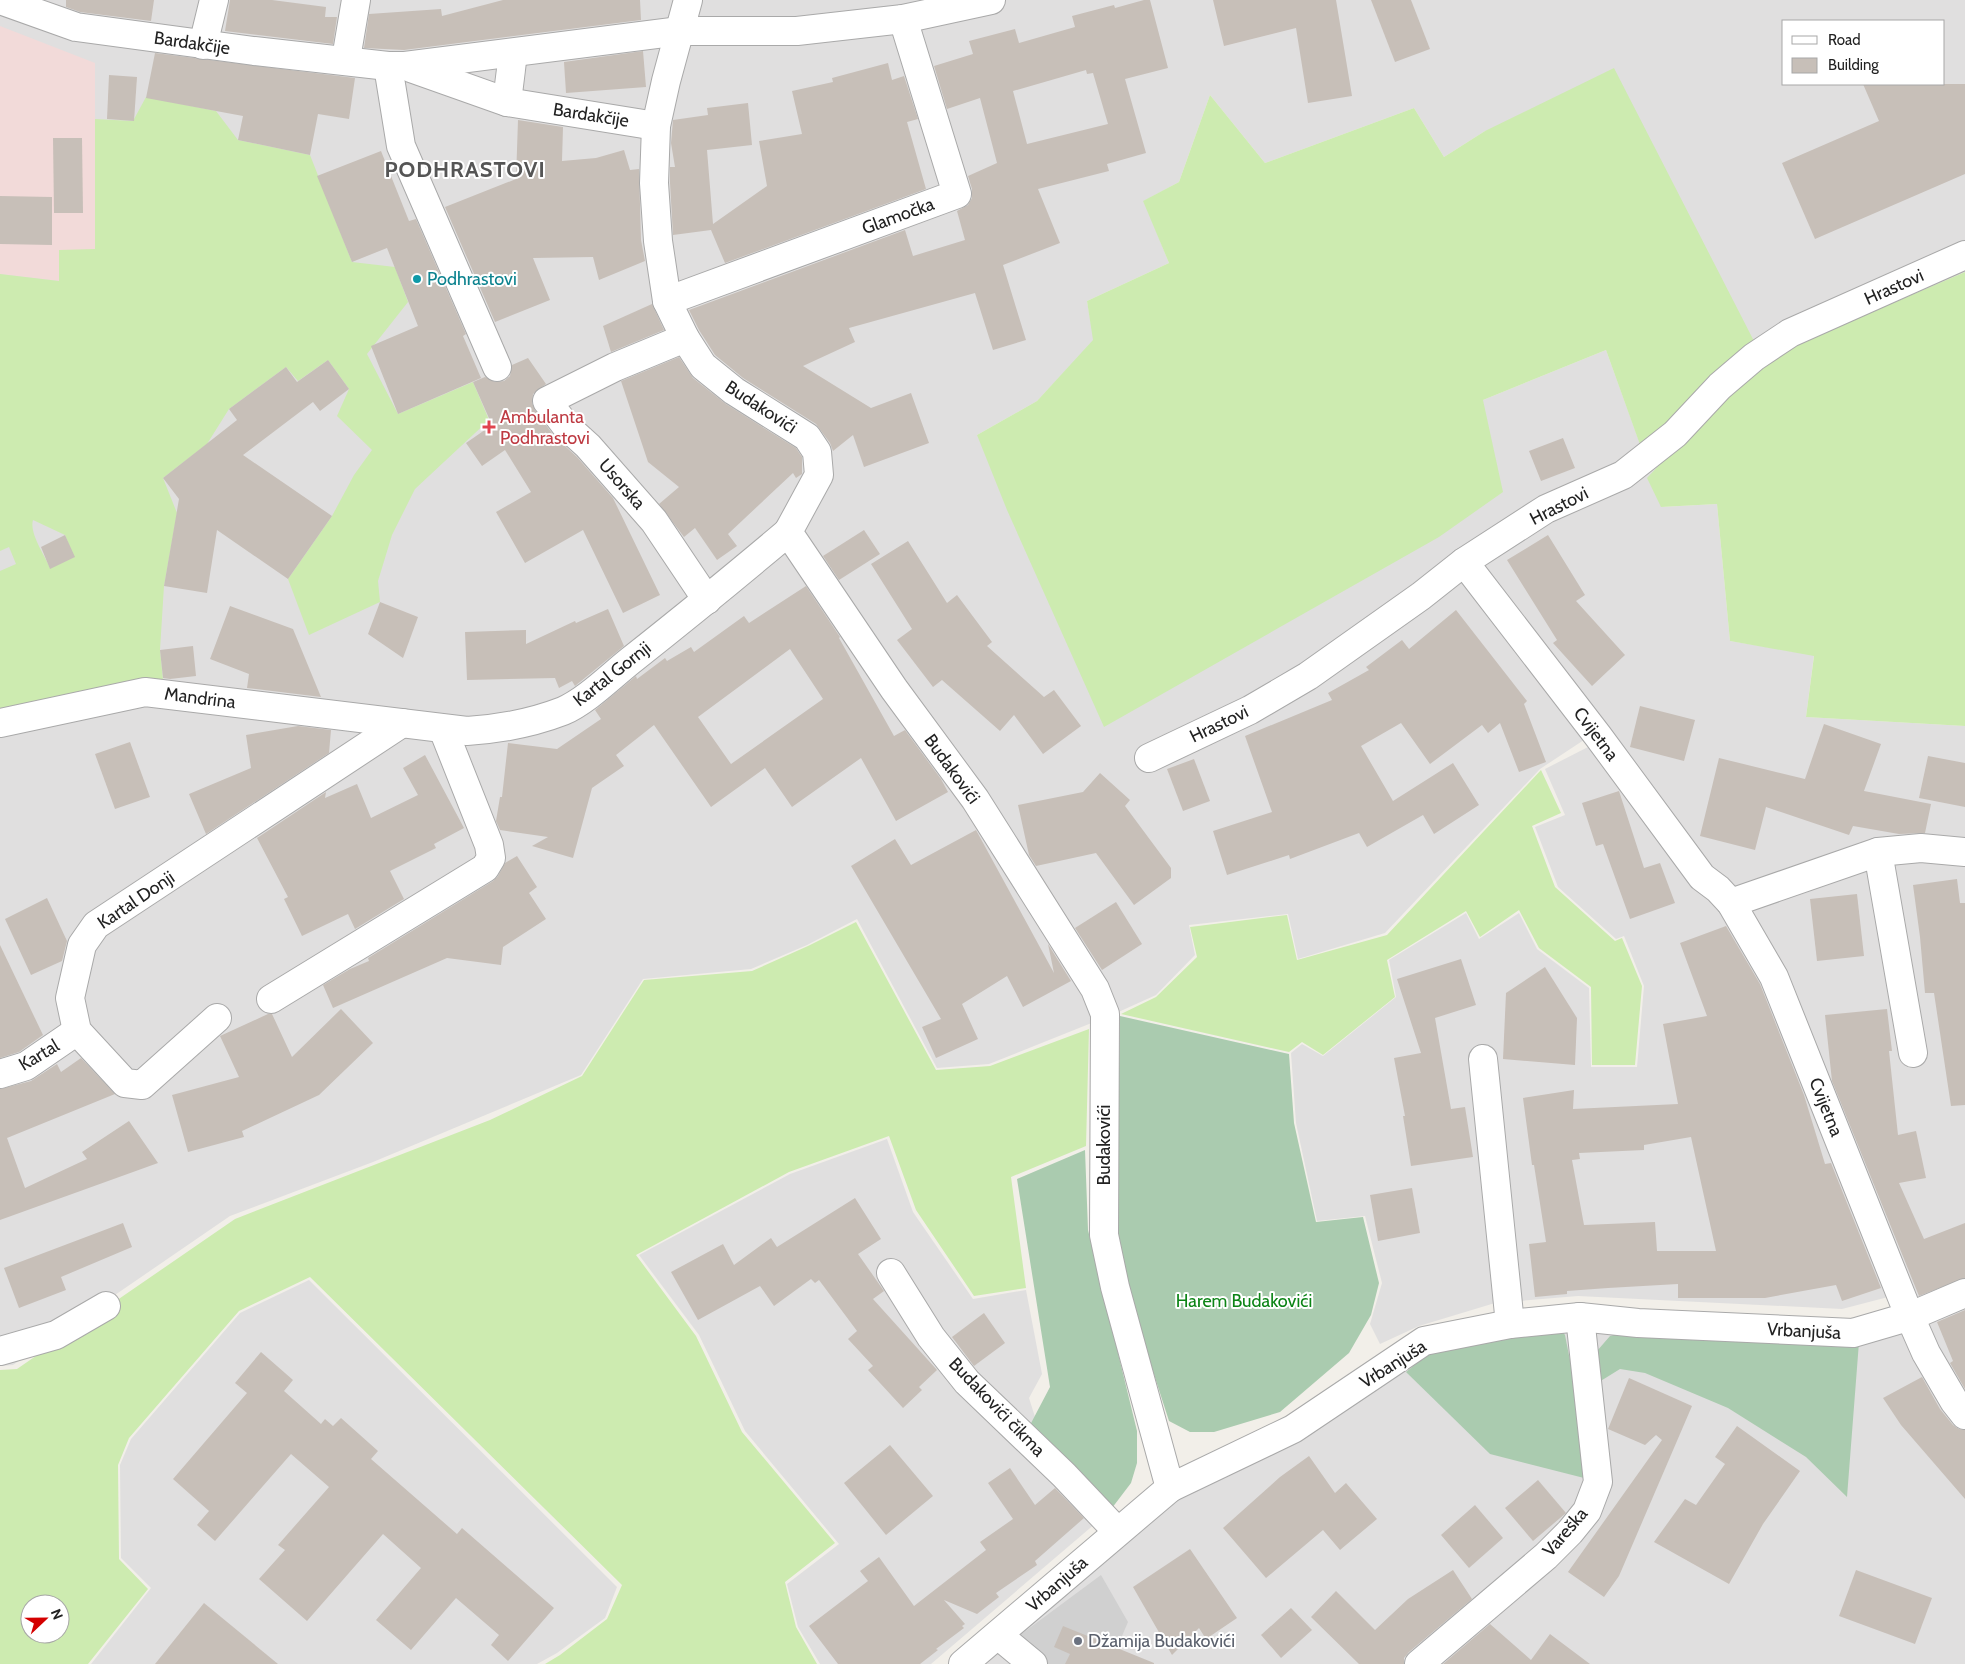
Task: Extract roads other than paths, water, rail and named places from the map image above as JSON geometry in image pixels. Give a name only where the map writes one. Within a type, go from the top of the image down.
[{"type":"street","name":"Bardakčije","points":[[0,0],[76,27],[203,45],[396,66],[507,102],[656,126]]},
{"type":"street","points":[[203,45],[214,0]]},
{"type":"street","points":[[348,61],[356,0]]},
{"type":"street","points":[[656,126],[688,0]]},
{"type":"street","name":"Bardakčije","points":[[396,66],[680,31],[797,31],[903,19],[991,0]]},
{"type":"street","name":"Glamočka","points":[[667,301],[957,194],[903,19]]},
{"type":"street","points":[[507,102],[513,53]]},
{"type":"street","points":[[396,66],[401,146],[498,367]]},
{"type":"street","name":"Budakovići","points":[[656,126],[654,183],[657,232],[667,301],[685,338],[703,366],[734,391],[807,437],[817,452],[819,475],[788,532],[894,689],[975,799],[1095,989],[1105,1014],[1104,1235],[1114,1287],[1170,1488]]},
{"type":"street","name":"Hrastovi","points":[[1149,758],[1250,710],[1308,676],[1464,562],[1546,508],[1623,475],[1675,434],[1727,380],[1754,357],[1790,333],[1965,255]]},
{"type":"street","name":"Usorska","points":[[685,338],[615,367],[547,401],[566,426],[588,446],[654,520],[707,600]]},
{"type":"street","name":"Kartal Gornji","points":[[402,724],[467,731],[487,730],[523,723],[563,711],[576,704],[707,600],[788,532]]},
{"type":"street","name":"Cvijetna","points":[[1464,562],[1598,736],[1702,877],[1718,889],[1731,903],[1774,977],[1926,1353],[1954,1402],[1965,1415]]},
{"type":"street","name":"Mandrina","points":[[0,724],[146,692],[402,724]]},
{"type":"street","name":"Kartal Donji","points":[[77,1031],[70,998],[82,945],[96,925],[402,724]]},
{"type":"street","points":[[271,999],[485,868],[491,858],[489,845],[443,729]]},
{"type":"street","points":[[1731,903],[1878,852],[1921,848],[1965,852]]},
{"type":"street","points":[[1878,852],[1913,1052]]},
{"type":"street","points":[[77,1031],[125,1083],[142,1085],[217,1018]]},
{"type":"street","name":"Kartal","points":[[0,1074],[26,1066],[77,1031]]},
{"type":"street","points":[[1483,1059],[1510,1324]]},
{"type":"street","name":"Budakovići čikma","points":[[891,1272],[931,1337],[967,1382],[1064,1476],[1117,1531]]},
{"type":"street","name":"Vrbanjuša","points":[[963,1664],[1117,1531],[1170,1488],[1293,1429],[1424,1341],[1510,1324],[1580,1317],[1638,1323],[1853,1333],[1911,1316],[1965,1294]]},
{"type":"street","points":[[13,1348],[56,1335],[106,1306]]},
{"type":"street","name":"Vareška","points":[[1419,1664],[1546,1556],[1570,1532],[1587,1511],[1598,1482],[1580,1317]]},
{"type":"street","points":[[998,1635],[1033,1664]]},
{"type":"place","name":"Podhrastovi","points":[[417,279]]},
{"type":"place","name":"Ambulanta Podhrastovi","points":[[489,427]]},
{"type":"place","name":"Džamija Budakovići","points":[[1078,1641]]},
{"type":"district","name":"PODHRASTOVI","points":[[465,169]]},
{"type":"park label","name":"Harem Budakovići","points":[[1244,1301]]}]
